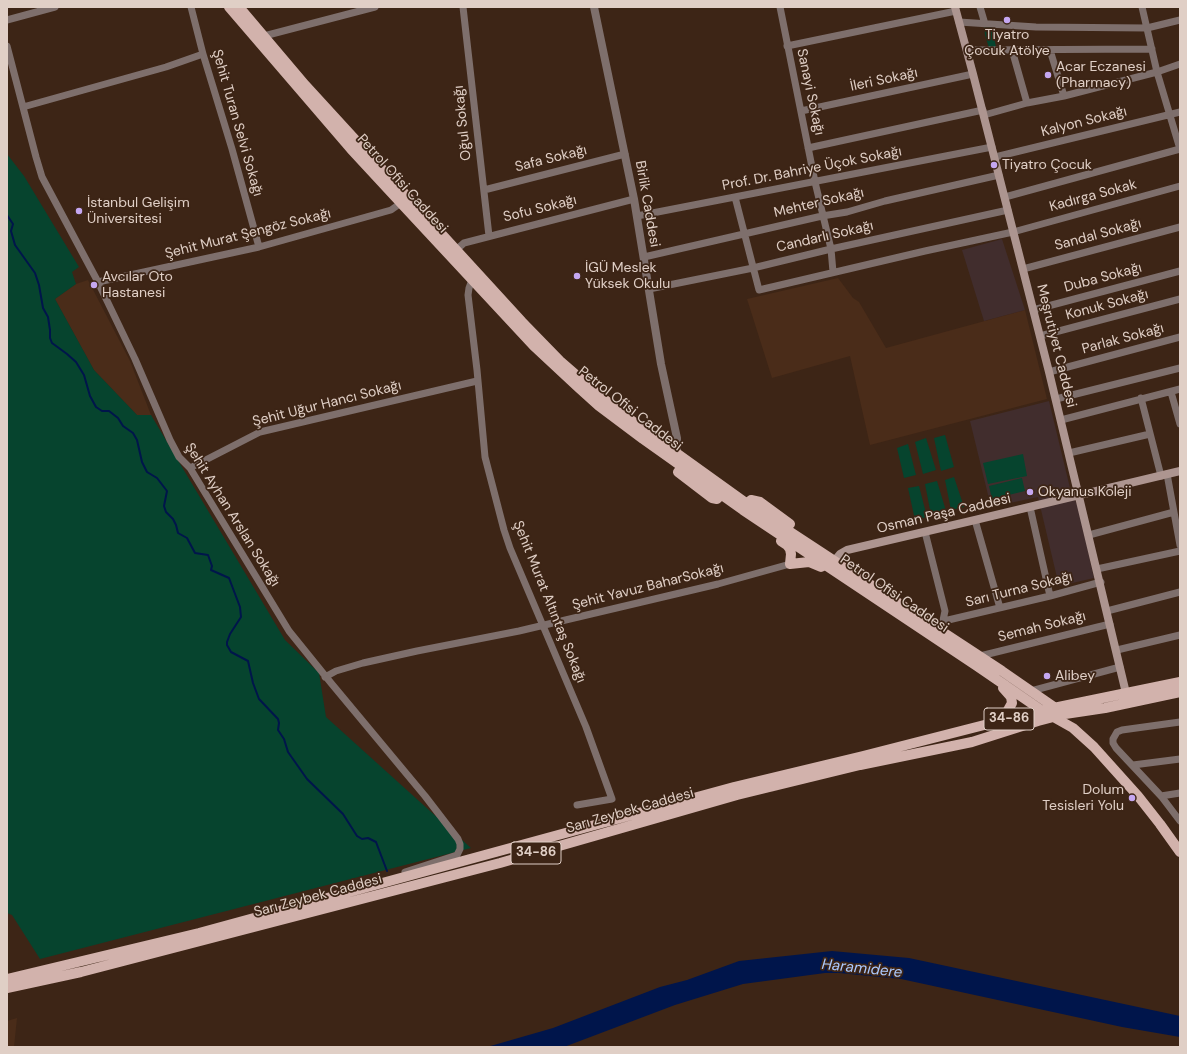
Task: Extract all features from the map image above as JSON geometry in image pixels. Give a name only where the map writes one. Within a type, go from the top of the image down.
[{"type":"main road","name":"Petrol Ofisi Caddesi","points":[[229,7],[351,149],[401,203],[560,361],[620,412],[745,507],[858,586],[978,661],[1031,691],[1094,747],[1138,796],[1180,852]]},
{"type":"main road","name":"Petrol Ofisi Caddesi","points":[[239,7],[453,253],[472,280],[534,346],[583,392],[619,421],[636,438],[712,498],[717,499],[724,492]]},
{"type":"main road","name":"Meşrutiyet Caddesi","points":[[956,9],[974,74],[1056,399],[1126,693]]},
{"type":"main road","name":"Osman Paşa Caddesi","points":[[835,560],[840,554],[847,550],[1080,496],[1180,471]]},
{"type":"main road","name":"Petrol Ofisi Caddesi","points":[[745,507],[752,500],[763,505],[801,532],[835,560],[942,626],[978,661],[1041,710],[1054,713]]},
{"type":"main road","points":[[745,507],[744,515],[748,519],[787,545],[792,554],[790,564],[804,562],[814,563],[845,581],[858,586]]},
{"type":"main road","points":[[978,661],[1007,692],[1012,703],[1002,716],[978,727]]},
{"type":"main road","name":"34-86","points":[[1054,713],[1126,693],[1180,682]]},
{"type":"main road","points":[[1054,713],[1066,714],[1105,708],[1180,692]]},
{"type":"main road","name":"Sarı Zeybek Caddesi","points":[[52,967],[88,960],[185,936],[352,892],[561,833],[734,787],[1041,710]]},
{"type":"main road","name":"Sarı Zeybek Caddesi","points":[[28,983],[81,972],[500,863],[737,796],[860,765],[972,742],[1038,722],[1054,713]]},
{"type":"main road","name":"Petrol Ofisi Caddesi","points":[[1066,714],[1073,728]]},
{"type":"main road","points":[[7,973],[52,967]]},
{"type":"main road","name":"34-86","points":[[7,979],[52,967]]},
{"type":"main road","points":[[7,988],[28,983]]},
{"type":"main road","points":[[7,991],[28,983]]},
{"type":"street","points":[[7,20],[55,7]]},
{"type":"street","name":"Şehit Turan Selvi Sokağı","points":[[191,7],[203,54],[232,149],[259,247]]},
{"type":"street","points":[[264,36],[375,7]]},
{"type":"street","name":"Oğul Sokağı","points":[[463,7],[489,236]]},
{"type":"street","name":"Birlik Caddesi","points":[[594,7],[634,198],[662,364],[677,438],[677,454]]},
{"type":"street","name":"Sanayi Sokağı","points":[[780,7],[822,216],[831,249],[833,272]]},
{"type":"street","points":[[980,7],[985,24]]},
{"type":"street","points":[[1005,197],[1180,149],[1157,72],[1142,7]]},
{"type":"street","points":[[787,46],[956,9]]},
{"type":"street","points":[[959,22],[1036,27],[1147,28],[1180,20]]},
{"type":"street","name":"Şehit Ayhan Arslan Sokağı","points":[[7,46],[42,177],[98,282],[135,359],[170,440],[180,457],[190,468],[289,631],[325,677],[425,796],[460,844],[460,849],[457,855],[352,892]]},
{"type":"street","points":[[967,50],[1152,49]]},
{"type":"street","points":[[1012,50],[1027,104]]},
{"type":"street","points":[[1050,50],[1064,96]]},
{"type":"street","points":[[23,107],[166,67],[203,54]]},
{"type":"street","points":[[808,148],[1064,96],[1157,72],[1180,64]]},
{"type":"street","name":"İleri Sokağı","points":[[800,111],[974,74]]},
{"type":"street","name":"Kalyon Sokağı","points":[[995,157],[1180,112]]},
{"type":"street","name":"Prof. Dr. Bahriye Üçok Sokağı","points":[[637,216],[992,147]]},
{"type":"street","name":"Safa Sokağı","points":[[484,190],[625,154]]},
{"type":"street","name":"Mehter Sokağı","points":[[644,257],[822,216],[846,212],[885,201],[999,175]]},
{"type":"street","name":"Kadırga Sokak","points":[[753,268],[759,290],[1014,232],[1180,186]]},
{"type":"street","points":[[735,197],[753,268]]},
{"type":"street","name":"Sofu Sokağı","points":[[453,253],[464,243],[634,198]]},
{"type":"street","name":"Şehit Murat Şengöz Sokağı","points":[[98,282],[259,247],[391,210],[401,203]]},
{"type":"street","name":"Candarlı Sokağı","points":[[649,289],[753,268],[831,249],[1008,210]]},
{"type":"street","name":"Sandal Sokağı","points":[[1023,269],[1180,227]]},
{"type":"street","name":"Duba Sokağı","points":[[1033,310],[1180,271]]},
{"type":"street","name":"Şehit Murat Altıntaş Sokağı","points":[[472,280],[468,296],[485,457],[504,530],[510,548],[586,727],[612,799],[577,805]]},
{"type":"street","name":"Konuk Sokağı","points":[[1040,336],[1180,299]]},
{"type":"street","name":"Parlak Sokağı","points":[[1049,372],[1180,337]]},
{"type":"street","points":[[1056,399],[1180,368]]},
{"type":"street","name":"Şehit Uğur Hancı Sokağı","points":[[190,468],[260,432],[477,380]]},
{"type":"street","points":[[1061,420],[1141,398],[1180,390]]},
{"type":"street","points":[[1171,392],[1180,424]]},
{"type":"street","points":[[1141,398],[1150,434],[1164,475],[1174,512],[1180,545]]},
{"type":"street","points":[[1069,453],[1150,434]]},
{"type":"street","points":[[1030,507],[1050,596]]},
{"type":"street","points":[[1089,535],[1174,512]]},
{"type":"street","points":[[975,520],[1000,608]]},
{"type":"street","points":[[925,532],[945,611],[942,626]]},
{"type":"street","points":[[1097,570],[1180,551]]},
{"type":"street","name":"Şehit Yavuz BaharSokağı","points":[[325,677],[336,671],[370,662],[417,651],[519,632],[543,625],[711,586],[790,564]]},
{"type":"street","name":"Sarı Turna Sokağı","points":[[942,626],[1000,608],[1100,582]]},
{"type":"street","points":[[1107,611],[1180,592]]},
{"type":"street","name":"Semah Sokağı","points":[[978,661],[1110,624]]},
{"type":"street","points":[[1116,650],[1180,635]]},
{"type":"street","points":[[1031,691],[1120,666]]},
{"type":"street","points":[[1180,722],[1122,730],[1114,735],[1113,743],[1161,796],[1180,821]]},
{"type":"street","points":[[1133,765],[1180,759]]},
{"type":"street","points":[[1161,796],[1180,793]]},
{"type":"shaded area","points":[[1002,239],[1025,310],[984,321],[962,250]]},
{"type":"shaded area","points":[[838,278],[853,298],[859,302],[886,348],[1025,310],[1047,399],[870,445],[850,356],[772,378],[747,299]]},
{"type":"shaded area","points":[[88,280],[130,361],[151,415],[137,415],[94,370],[55,299],[76,284]]},
{"type":"shaded area","name":"Okyanus Koleji","points":[[1049,401],[1070,488],[1078,507],[1094,578],[1059,586],[1038,497],[991,507],[970,421]]},
{"type":"shaded area","points":[[17,1018],[14,1047],[7,1047],[7,1021]]},
{"type":"green space","points":[[984,26],[992,27],[996,47],[989,48]]},
{"type":"green space","points":[[7,154],[24,176],[79,267],[72,272],[76,284],[55,299],[94,370],[137,415],[151,415],[285,640],[319,673],[326,717],[471,848],[40,959],[12,915],[7,913]]},
{"type":"green space","points":[[945,435],[954,467],[941,471],[934,438]]},
{"type":"green space","points":[[926,438],[936,470],[923,474],[915,442]]},
{"type":"green space","points":[[908,444],[916,475],[904,478],[897,448]]},
{"type":"green space","points":[[1023,454],[1027,476],[988,484],[983,463]]},
{"type":"green space","points":[[954,477],[964,507],[951,510],[945,480]]},
{"type":"green space","points":[[1022,478],[1025,491],[992,499],[989,486]]},
{"type":"green space","points":[[937,481],[946,511],[931,515],[925,484]]},
{"type":"green space","points":[[919,486],[927,517],[915,520],[908,488]]},
{"type":"water","name":"Haramidere","points":[[832,951],[909,958],[1180,1016],[1180,1037],[1122,1027],[901,979],[825,973],[743,984],[675,1005],[564,1047],[487,1047],[553,1028],[660,987],[687,980],[739,961]]},
{"type":"waterway","points":[[7,215],[13,224],[11,231],[15,245],[35,273],[39,285],[43,308],[48,317],[50,338],[52,343],[76,362],[84,375],[90,396],[96,407],[102,411],[109,411],[118,418],[123,426],[133,433],[137,440],[142,462],[147,472],[157,478],[167,491],[164,506],[166,512],[173,519],[178,533],[187,538],[195,553],[208,555],[212,566],[211,570],[229,578],[240,607],[241,617],[230,634],[227,645],[231,652],[248,661],[253,683],[259,699],[278,719],[278,730],[284,739],[288,752],[307,779],[343,814],[357,836],[362,839],[368,838],[376,842],[387,871]]},
{"type":"place","name":"Tiyatro Çocuk Atölye","points":[[1007,20]]},
{"type":"place","name":"Acar Eczanesi (Pharmacy)","points":[[1048,75]]},
{"type":"place","name":"Tiyatro Çocuk","points":[[994,165]]},
{"type":"place","name":"İstanbul Gelişim Üniversitesi","points":[[79,211]]},
{"type":"place","name":"İGÜ Meslek Yüksek Okulu","points":[[577,276]]},
{"type":"place","name":"Avcılar Oto Hastanesi","points":[[94,285]]},
{"type":"place","name":"Okyanus Koleji","points":[[1030,492]]},
{"type":"place","name":"Alibey","points":[[1047,676]]},
{"type":"place","name":"Dolum Tesisleri Yolu","points":[[1132,798]]}]
